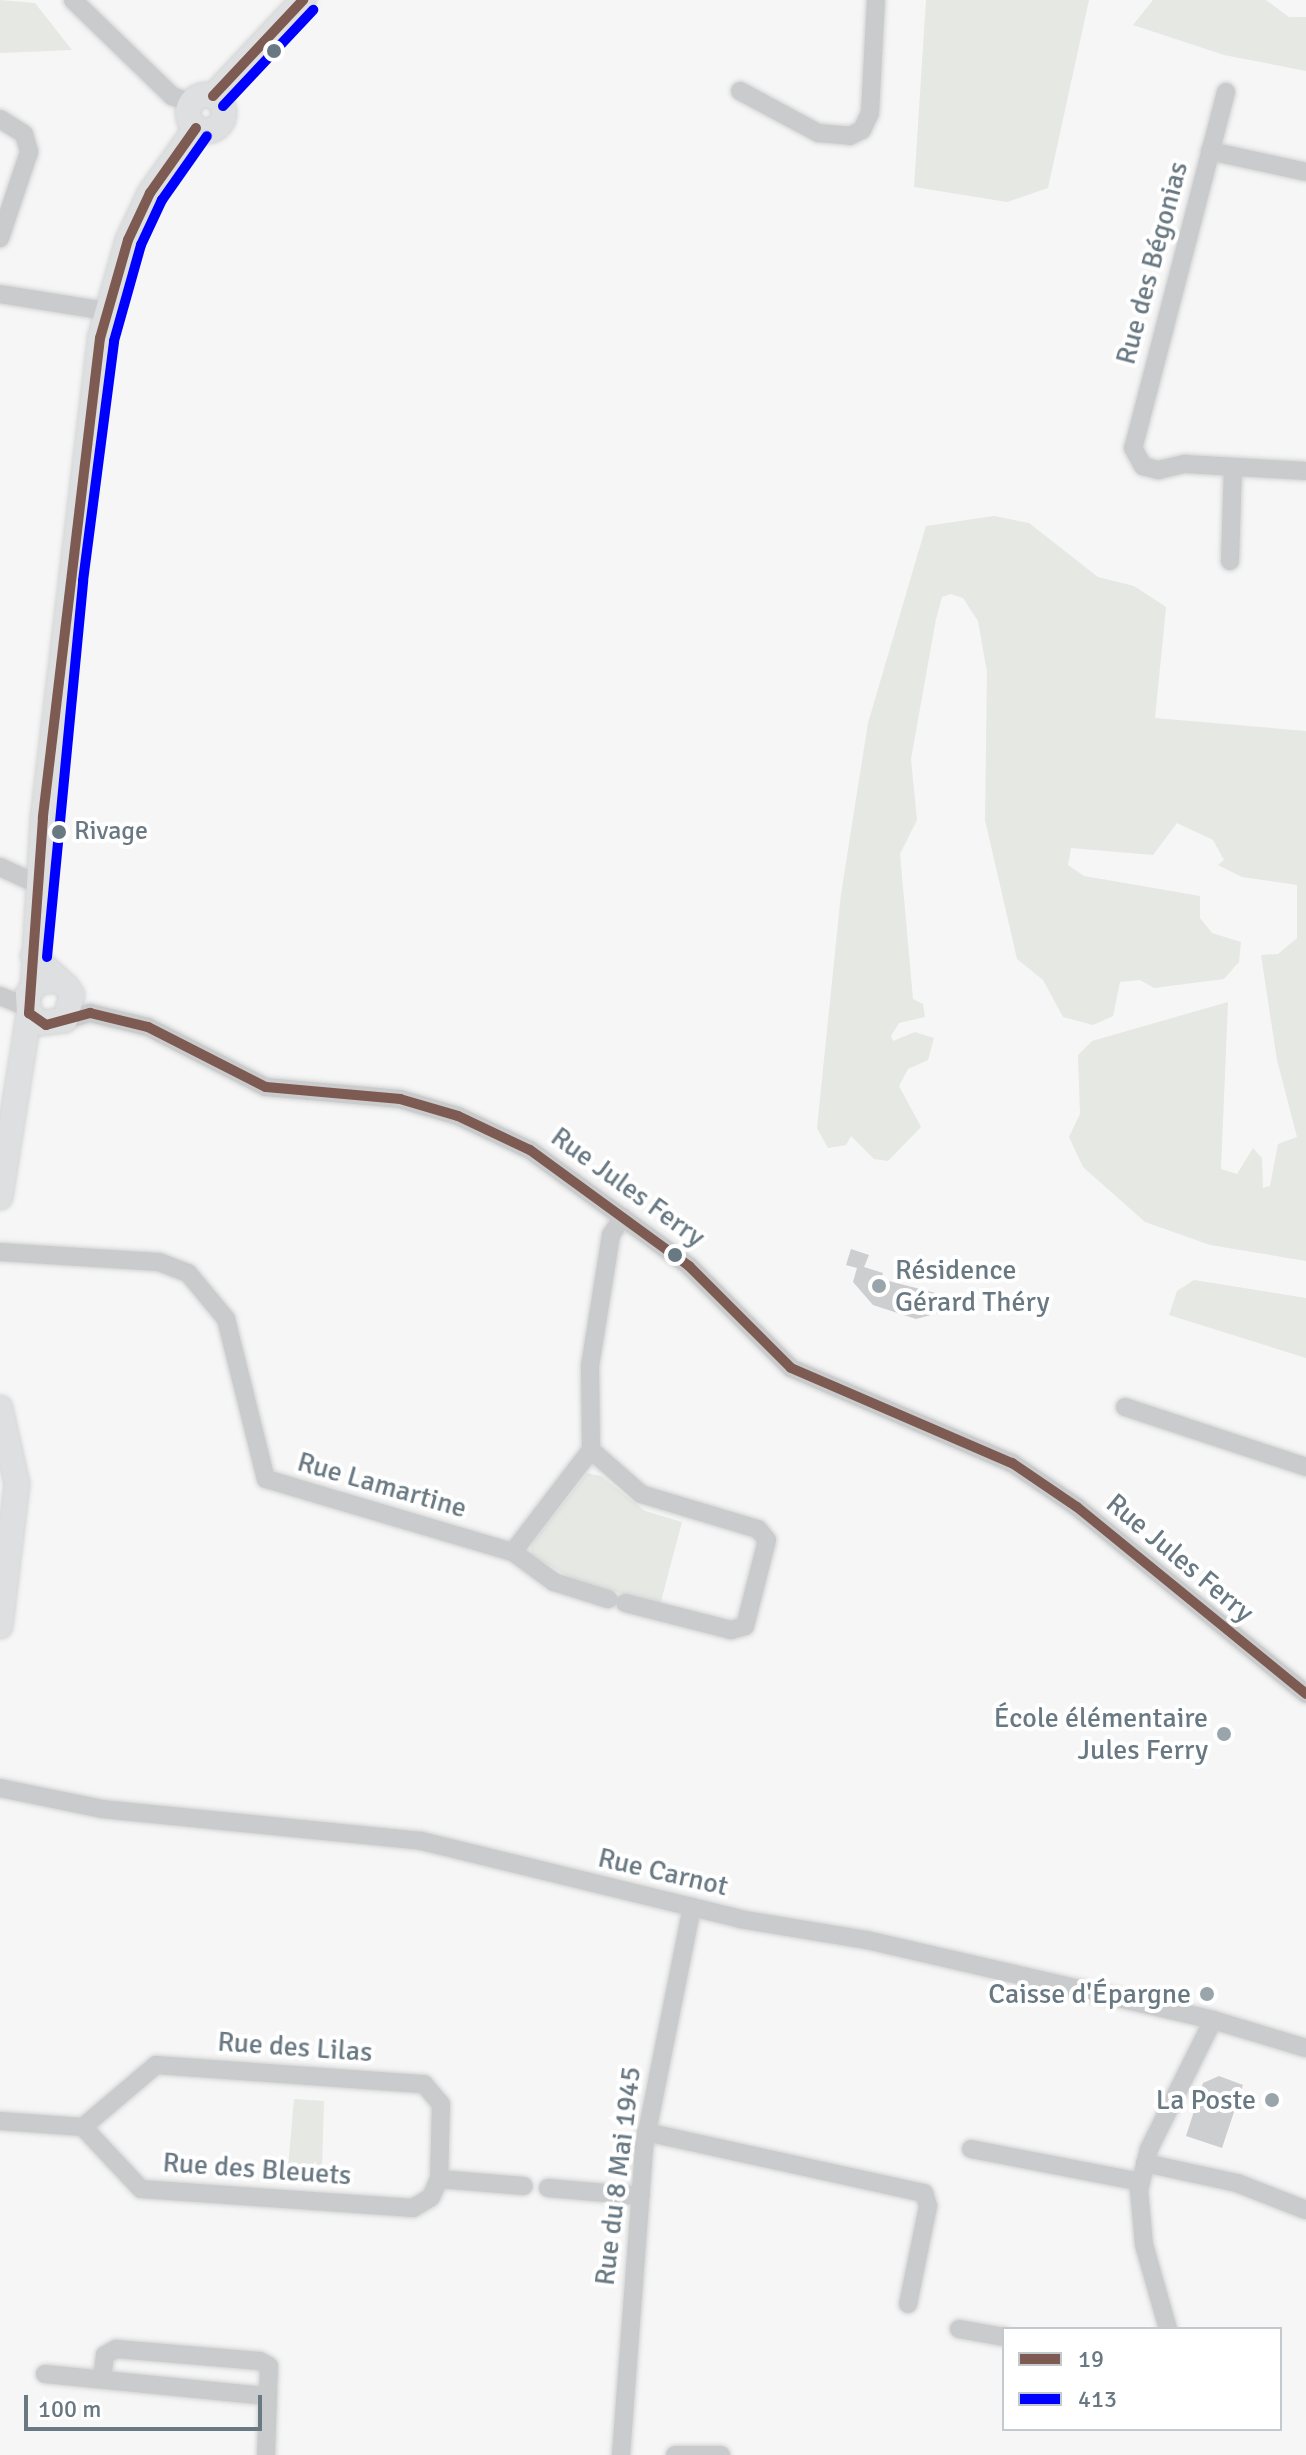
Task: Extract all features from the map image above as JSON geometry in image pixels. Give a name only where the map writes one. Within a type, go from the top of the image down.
[{"type":"main road","points":[[196,128],[188,113],[303,0]]},
{"type":"main road","points":[[196,128],[210,130],[222,121],[222,104],[202,100]]},
{"type":"main road","points":[[0,1197],[20,1048],[22,1000],[33,956],[37,884],[69,579],[106,311],[150,193],[196,128]]},
{"type":"main road","points":[[33,956],[64,988]]},
{"type":"main road","points":[[22,1000],[64,988]]},
{"type":"main road","points":[[20,1048],[59,1022],[64,988]]},
{"type":"main road","points":[[22,1000],[59,1022]]},
{"type":"main road","points":[[0,1408],[17,1484],[0,1626]]},
{"type":"street","points":[[73,0],[162,87],[202,100]]},
{"type":"street","points":[[740,91],[818,133],[850,136],[862,130],[870,113],[876,0]]},
{"type":"street","name":"Rue des Bégonias","points":[[1226,92],[1133,448],[1143,466],[1158,470],[1233,467]]},
{"type":"street","points":[[0,119],[24,134],[29,152],[0,238]]},
{"type":"street","points":[[1210,151],[1306,172]]},
{"type":"street","points":[[0,294],[106,311]]},
{"type":"street","points":[[1230,561],[1233,467],[1306,471]]},
{"type":"street","points":[[0,867],[37,884]]},
{"type":"street","name":"Rue Jules Ferry","points":[[64,988],[90,1013],[189,1044],[266,1087],[400,1099],[458,1116],[530,1150],[710,1283],[791,1368],[1012,1463],[1077,1507],[1306,1694]]},
{"type":"street","points":[[59,1022],[90,1013]]},
{"type":"street","points":[[591,1450],[641,1494],[758,1529],[767,1540],[745,1626],[731,1630],[554,1582],[513,1552],[591,1450],[590,1366],[611,1235],[623,1217]]},
{"type":"street","name":"Rue Lamartine","points":[[0,1252],[159,1262],[188,1273],[226,1319],[266,1479],[513,1552]]},
{"type":"street","points":[[1125,1407],[1306,1467]]},
{"type":"street","name":"Rue Carnot","points":[[0,1788],[102,1809],[421,1841],[692,1907],[1213,2020],[1306,2048]]},
{"type":"street","name":"Rue du 8 Mai 1945","points":[[621,2455],[646,2132],[692,1907]]},
{"type":"street","points":[[1167,2327],[1144,2245],[1141,2182],[1145,2163],[1213,2020]]},
{"type":"street","name":"Rue des Lilas","points":[[83,2127],[156,2065],[424,2084],[441,2104],[439,2179]]},
{"type":"street","points":[[0,2121],[83,2127]]},
{"type":"street","name":"Rue des Bleuets","points":[[83,2127],[141,2189],[413,2208],[431,2197],[439,2179]]},
{"type":"street","points":[[646,2132],[924,2193],[928,2206],[908,2304]]},
{"type":"street","points":[[971,2149],[1141,2182]]},
{"type":"street","points":[[1145,2163],[1237,2183],[1306,2210]]},
{"type":"street","points":[[439,2179],[524,2186]]},
{"type":"street","points":[[548,2188],[641,2196]]},
{"type":"street","points":[[959,2329],[1002,2337]]},
{"type":"street","points":[[102,2379],[105,2355],[116,2349],[260,2361],[269,2366],[262,2451]]},
{"type":"street","points":[[45,2374],[267,2396]]},
{"type":"street","points":[[675,2455],[721,2455]]},
{"type":"shaded area","points":[[0,0],[35,3],[72,50],[0,53]]},
{"type":"shaded area","points":[[926,0],[1089,0],[1048,188],[1007,202],[914,187]]},
{"type":"shaded area","points":[[1153,0],[1266,0],[1289,17],[1306,17],[1306,71],[1224,55],[1133,25]]},
{"type":"shaded area","points":[[994,516],[1029,523],[1098,577],[1134,586],[1166,607],[1155,718],[1306,731],[1306,1261],[1210,1245],[1145,1222],[1083,1167],[1069,1137],[1080,1114],[1078,1055],[1092,1041],[1228,1002],[1221,1169],[1237,1174],[1253,1148],[1262,1158],[1263,1188],[1270,1186],[1278,1144],[1297,1137],[1277,1060],[1261,955],[1278,954],[1297,938],[1297,885],[1242,877],[1218,865],[1224,860],[1213,840],[1177,823],[1153,855],[1071,848],[1068,865],[1084,876],[1200,896],[1200,918],[1212,933],[1241,942],[1239,962],[1224,979],[1154,988],[1140,980],[1120,982],[1113,1016],[1093,1025],[1063,1017],[1043,980],[1017,959],[985,820],[987,672],[978,621],[963,598],[951,594],[942,597],[936,619],[911,759],[917,820],[900,854],[913,999],[923,1004],[925,1017],[899,1023],[891,1036],[893,1041],[915,1032],[934,1038],[928,1060],[908,1069],[899,1086],[921,1127],[888,1161],[874,1159],[851,1136],[846,1145],[828,1148],[817,1128],[841,894],[868,723],[926,526]]},
{"type":"shaded area","points":[[1194,1280],[1306,1298],[1306,1358],[1169,1315],[1177,1291]]},
{"type":"shaded area","points":[[587,1473],[601,1476],[645,1511],[682,1522],[660,1605],[573,1579],[531,1555],[531,1545]]},
{"type":"shaded area","points":[[294,2099],[324,2101],[322,2166],[305,2180],[287,2180]]},
{"type":"building","name":"Résidence Gérard Théry","points":[[851,1249],[869,1255],[864,1267],[883,1273],[881,1279],[951,1297],[946,1311],[916,1319],[873,1305],[853,1282],[857,1268],[846,1265]]},
{"type":"building","points":[[1219,2076],[1243,2085],[1222,2148],[1186,2136],[1203,2083]]},
{"type":"transit line","name":"19","points":[[213,96],[303,0]]},
{"type":"transit line","name":"413","points":[[223,106],[313,10]]},
{"type":"transit line","name":"19","points":[[196,128],[150,193],[128,240],[100,338],[43,818],[29,1013],[46,1025],[90,1013],[148,1027],[266,1087],[400,1099],[458,1116],[530,1150],[689,1266],[791,1368],[1012,1463],[1077,1507],[1306,1694]]},
{"type":"transit line","name":"413","points":[[47,957],[83,581],[114,341],[141,245],[162,200],[207,136]]},
{"type":"place","name":"Rivage","points":[[59,832]]},
{"type":"place","name":"Résidence Gérard Théry","points":[[879,1286]]},
{"type":"place","name":"École élémentaire Jules Ferry","points":[[1224,1734]]},
{"type":"place","name":"Caisse d'Épargne","points":[[1207,1994]]},
{"type":"place","name":"La Poste","points":[[1272,2100]]}]
